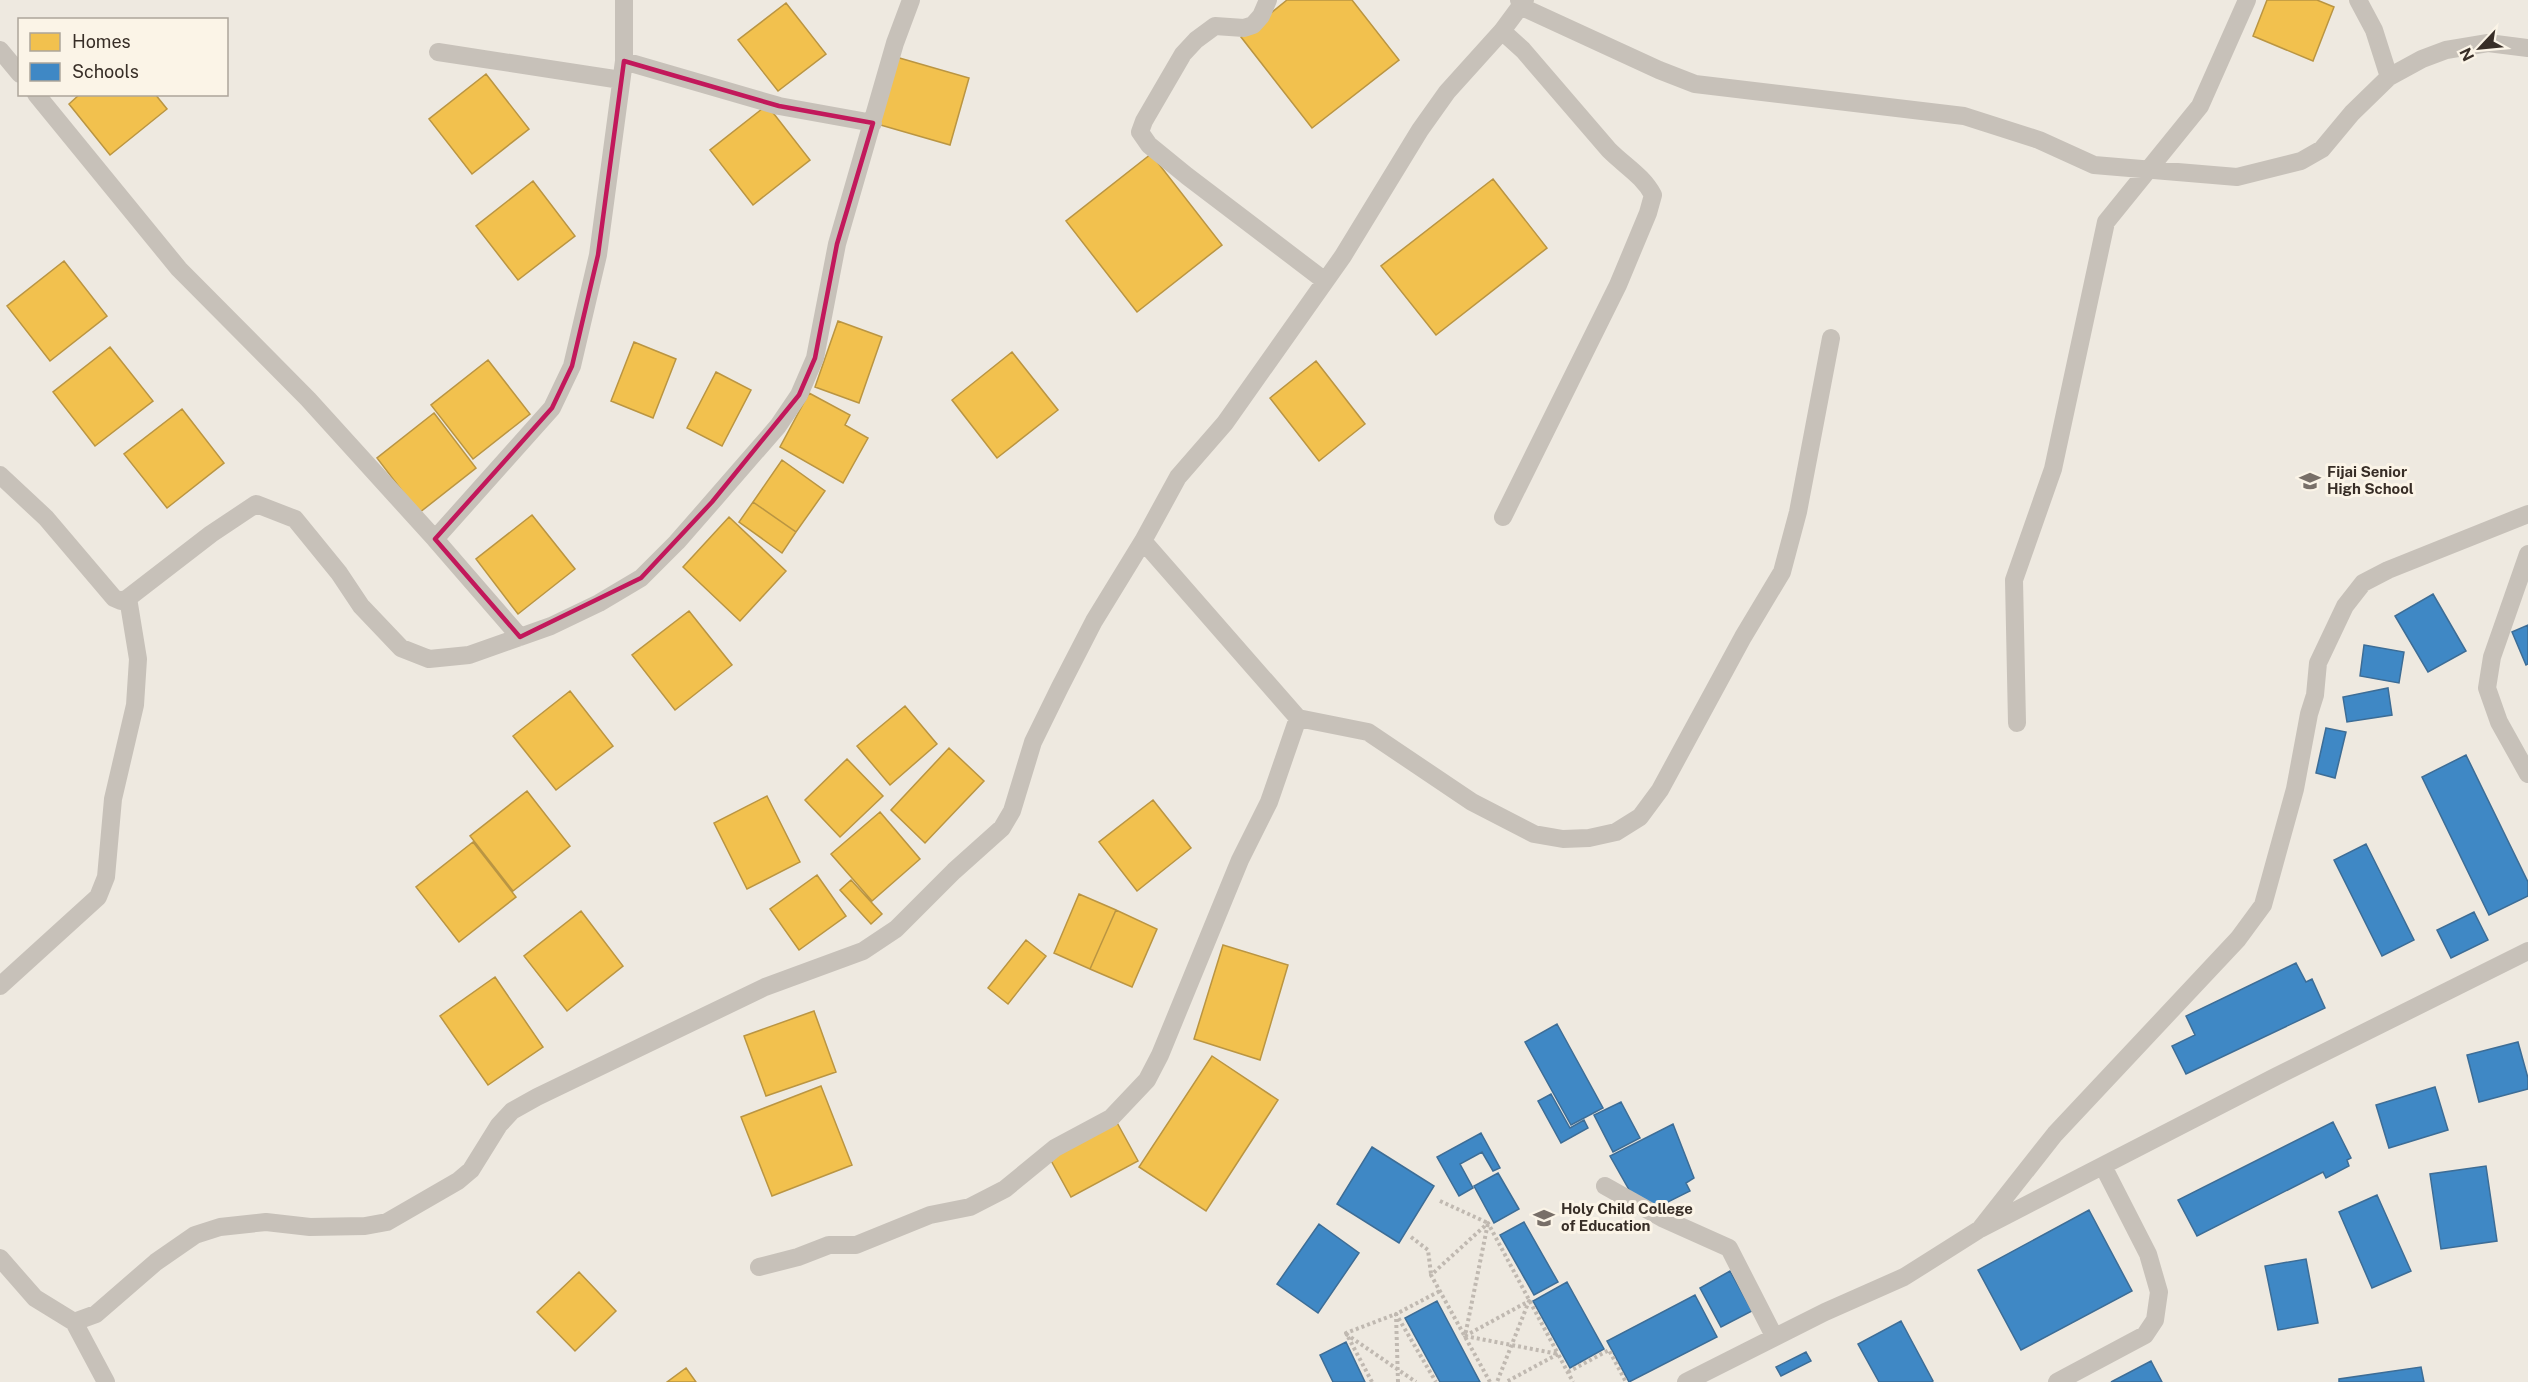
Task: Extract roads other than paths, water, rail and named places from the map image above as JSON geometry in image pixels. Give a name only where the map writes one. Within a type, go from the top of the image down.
[{"type":"street","points":[[435,539],[552,408],[572,366],[598,255],[624,61],[624,0]]},
{"type":"street","points":[[0,475],[46,518],[114,598],[121,601],[211,534],[256,504],[295,519],[339,573],[361,606],[401,648],[429,659],[469,655],[520,637],[599,603],[641,578],[677,542],[784,418],[799,395],[815,358],[837,244],[896,43],[911,0]]},
{"type":"street","points":[[1268,0],[1261,16],[1253,25],[1244,28],[1215,26],[1196,40],[1183,54],[1144,121],[1140,132],[1149,145],[1187,177],[1325,281]]},
{"type":"street","points":[[2017,723],[2014,580],[2053,469],[2106,222],[2200,106],[2247,0]]},
{"type":"street","points":[[2358,0],[2374,30],[2389,77]]},
{"type":"street","points":[[74,1322],[96,1314],[156,1262],[203,1232],[220,1227],[266,1222],[310,1227],[365,1226],[387,1222],[471,1170],[499,1125],[512,1111],[537,1096],[765,987],[863,951],[896,929],[954,871],[1002,828],[1012,811],[1033,742],[1055,696],[1094,621],[1143,542],[1178,477],[1225,423],[1343,256],[1447,92],[1502,31],[1522,2],[1659,70],[1695,84],[1964,116],[2039,140],[2094,165],[2237,177],[2301,161],[2322,150],[2352,114],[2389,77],[2446,50],[2488,43],[2528,48]]},
{"type":"street","points":[[1502,31],[1523,50],[1609,150],[1624,165],[1639,175],[1653,195],[1648,213],[1618,285],[1503,517]]},
{"type":"street","points":[[0,50],[18,72]]},
{"type":"street","points":[[438,52],[621,80]]},
{"type":"street","points":[[624,61],[779,106],[873,123]]},
{"type":"street","points":[[38,96],[179,269],[308,399],[520,637]]},
{"type":"street","points":[[1143,542],[1298,718],[1368,732],[1472,802],[1534,834],[1563,838],[1589,838],[1616,832],[1640,817],[1660,790],[1743,637],[1782,572],[1798,512],[1831,338]]},
{"type":"street","points":[[1980,1229],[2055,1134],[2238,939],[2263,905],[2295,789],[2309,714],[2315,695],[2318,663],[2345,606],[2363,583],[2388,570],[2528,514]]},
{"type":"street","points":[[2528,554],[2492,657],[2487,688],[2499,722],[2528,774]]},
{"type":"street","points":[[0,986],[98,897],[106,877],[113,799],[135,705],[138,659],[128,598]]},
{"type":"street","points":[[759,1267],[798,1257],[829,1245],[856,1245],[930,1215],[970,1207],[1005,1189],[1049,1152],[1111,1118],[1130,1100],[1147,1080],[1179,1012],[1240,860],[1269,802],[1298,718]]},
{"type":"street","points":[[1686,1382],[1774,1336],[1904,1277],[1980,1229],[2275,1077],[2528,951]]},
{"type":"street","points":[[2057,1382],[2145,1335],[2155,1320],[2159,1292],[2148,1254],[2103,1166]]},
{"type":"street","points":[[1605,1186],[1662,1218],[1729,1248],[1774,1336]]},
{"type":"street","points":[[0,1258],[35,1298],[74,1322],[106,1382]]},
{"type":"place","name":"Fijai Senior High School","points":[[2310,481]]},
{"type":"place","name":"Holy Child College of Education","points":[[1544,1218]]}]
